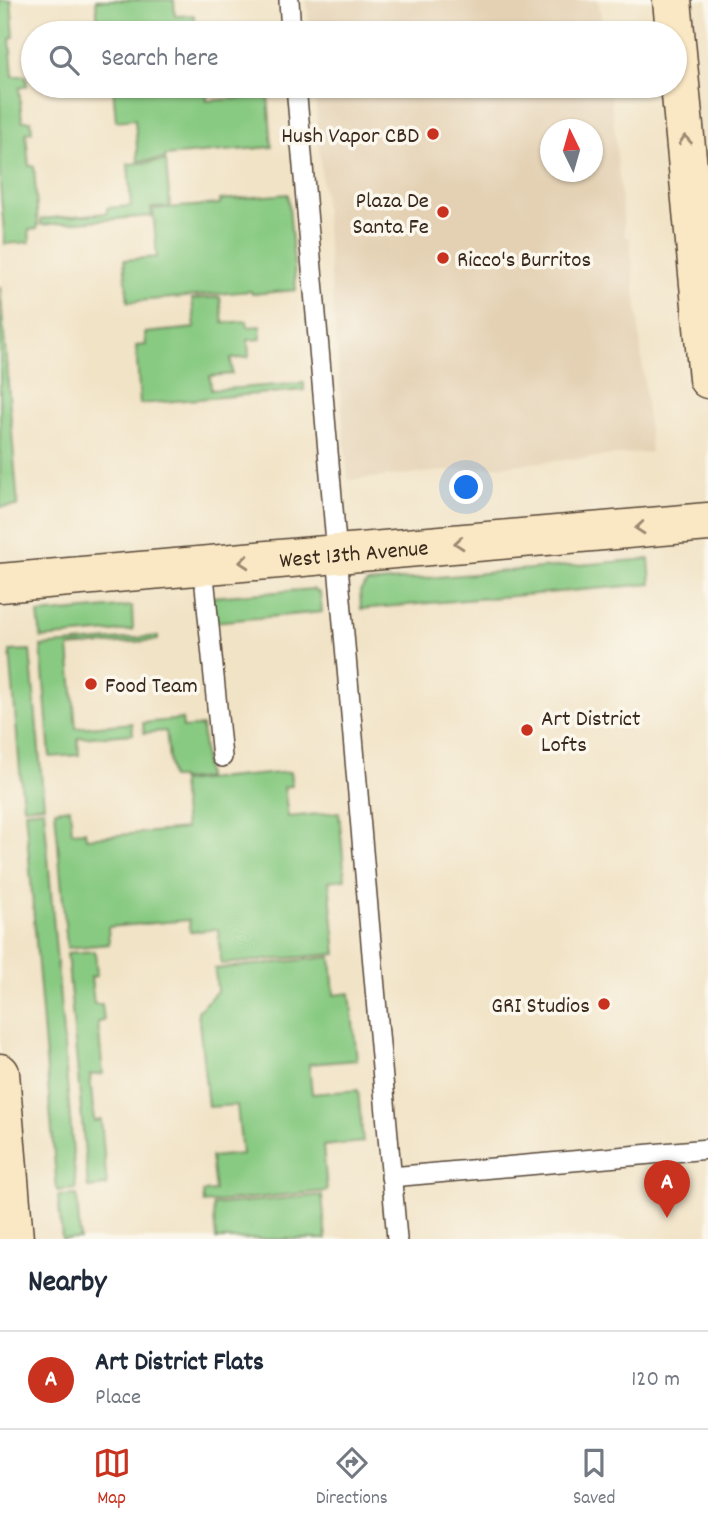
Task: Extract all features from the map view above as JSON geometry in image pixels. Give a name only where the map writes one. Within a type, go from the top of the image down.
[{"type":"main road","points":[[672,0],[674,21]]},
{"type":"main road","points":[[681,98],[708,379]]},
{"type":"main road","name":"West 13th Avenue","points":[[0,583],[708,522]]},
{"type":"main road","points":[[0,1073],[14,1239]]},
{"type":"lane","points":[[289,0],[290,21]]},
{"type":"lane","points":[[297,98],[397,1239]]},
{"type":"lane","points":[[204,566],[222,757]]},
{"type":"lane","points":[[391,1177],[708,1149]]},
{"type":"shaded area","points":[[307,0],[598,0],[602,21],[308,21]]},
{"type":"shaded area","points":[[315,98],[611,98],[625,237],[630,237],[651,452],[348,480]]},
{"type":"green space","points":[[0,0],[11,0],[13,76],[21,76],[19,88],[22,121],[31,121],[32,132],[26,133],[29,166],[34,166],[38,225],[37,229],[29,230],[30,242],[5,244],[0,186]]},
{"type":"green space","points":[[96,0],[174,0],[175,16],[194,15],[194,21],[98,21]]},
{"type":"green space","points":[[114,98],[207,98],[207,101],[268,98],[272,147],[165,156],[165,159],[138,161],[135,119],[116,121]]},
{"type":"green space","points":[[166,161],[170,207],[151,208],[152,216],[41,225],[41,219],[107,213],[107,208],[131,206],[128,164]]},
{"type":"green space","points":[[288,194],[296,290],[252,294],[251,291],[128,302],[124,260],[157,257],[153,209],[220,204],[220,200]]},
{"type":"green space","points":[[0,286],[18,506],[0,507]]},
{"type":"green space","points":[[220,297],[223,323],[247,321],[248,327],[260,326],[261,339],[248,340],[249,357],[231,359],[232,374],[210,376],[211,390],[304,383],[304,390],[140,404],[136,346],[146,345],[145,333],[195,328],[192,299]]},
{"type":"green space","points":[[649,559],[651,584],[361,609],[360,591],[367,583]]},
{"type":"green space","points":[[313,589],[320,593],[322,612],[214,622],[212,597]]},
{"type":"green space","points":[[132,606],[133,630],[41,638],[38,614]]},
{"type":"green space","points":[[158,636],[158,640],[69,647],[76,728],[132,723],[133,734],[78,738],[79,755],[50,757],[41,646]]},
{"type":"green space","points":[[30,650],[44,805],[23,807],[10,651]]},
{"type":"green space","points":[[182,719],[183,728],[202,726],[206,778],[171,778],[166,731],[144,733],[143,723]]},
{"type":"green space","points":[[290,772],[292,786],[284,787],[288,817],[339,812],[345,879],[329,881],[336,954],[221,964],[218,929],[190,932],[189,920],[108,927],[109,944],[67,948],[55,810],[70,808],[72,832],[85,831],[86,838],[185,829],[181,782]]},
{"type":"green space","points":[[44,809],[76,1189],[57,1191],[25,811]]},
{"type":"green space","points":[[95,951],[97,976],[91,977],[94,1004],[102,1004],[104,1021],[98,1022],[103,1074],[90,1075],[94,1121],[101,1120],[107,1186],[88,1188],[67,953]]},
{"type":"green space","points":[[331,957],[334,995],[350,993],[357,1060],[309,1064],[312,1094],[358,1090],[363,1142],[323,1146],[327,1191],[204,1203],[203,1192],[215,1191],[211,1157],[242,1154],[237,1105],[208,1107],[198,1011],[217,991],[215,969]]},
{"type":"green space","points":[[77,1195],[80,1239],[62,1239],[58,1196]]},
{"type":"green space","points":[[322,1195],[326,1239],[216,1239],[213,1205]]},
{"type":"place","name":"Hush Vapor CBD","points":[[433,134]]},
{"type":"place","name":"Plaza De Santa Fe","points":[[443,212]]},
{"type":"place","name":"Ricco's Burritos","points":[[443,258]]},
{"type":"place","name":"Food Team","points":[[91,684]]},
{"type":"place","name":"Art District Lofts","points":[[527,730]]},
{"type":"place","name":"GRI Studios","points":[[604,1004]]},
{"type":"place","name":"Art District Flats","points":[[667,1218]]}]
